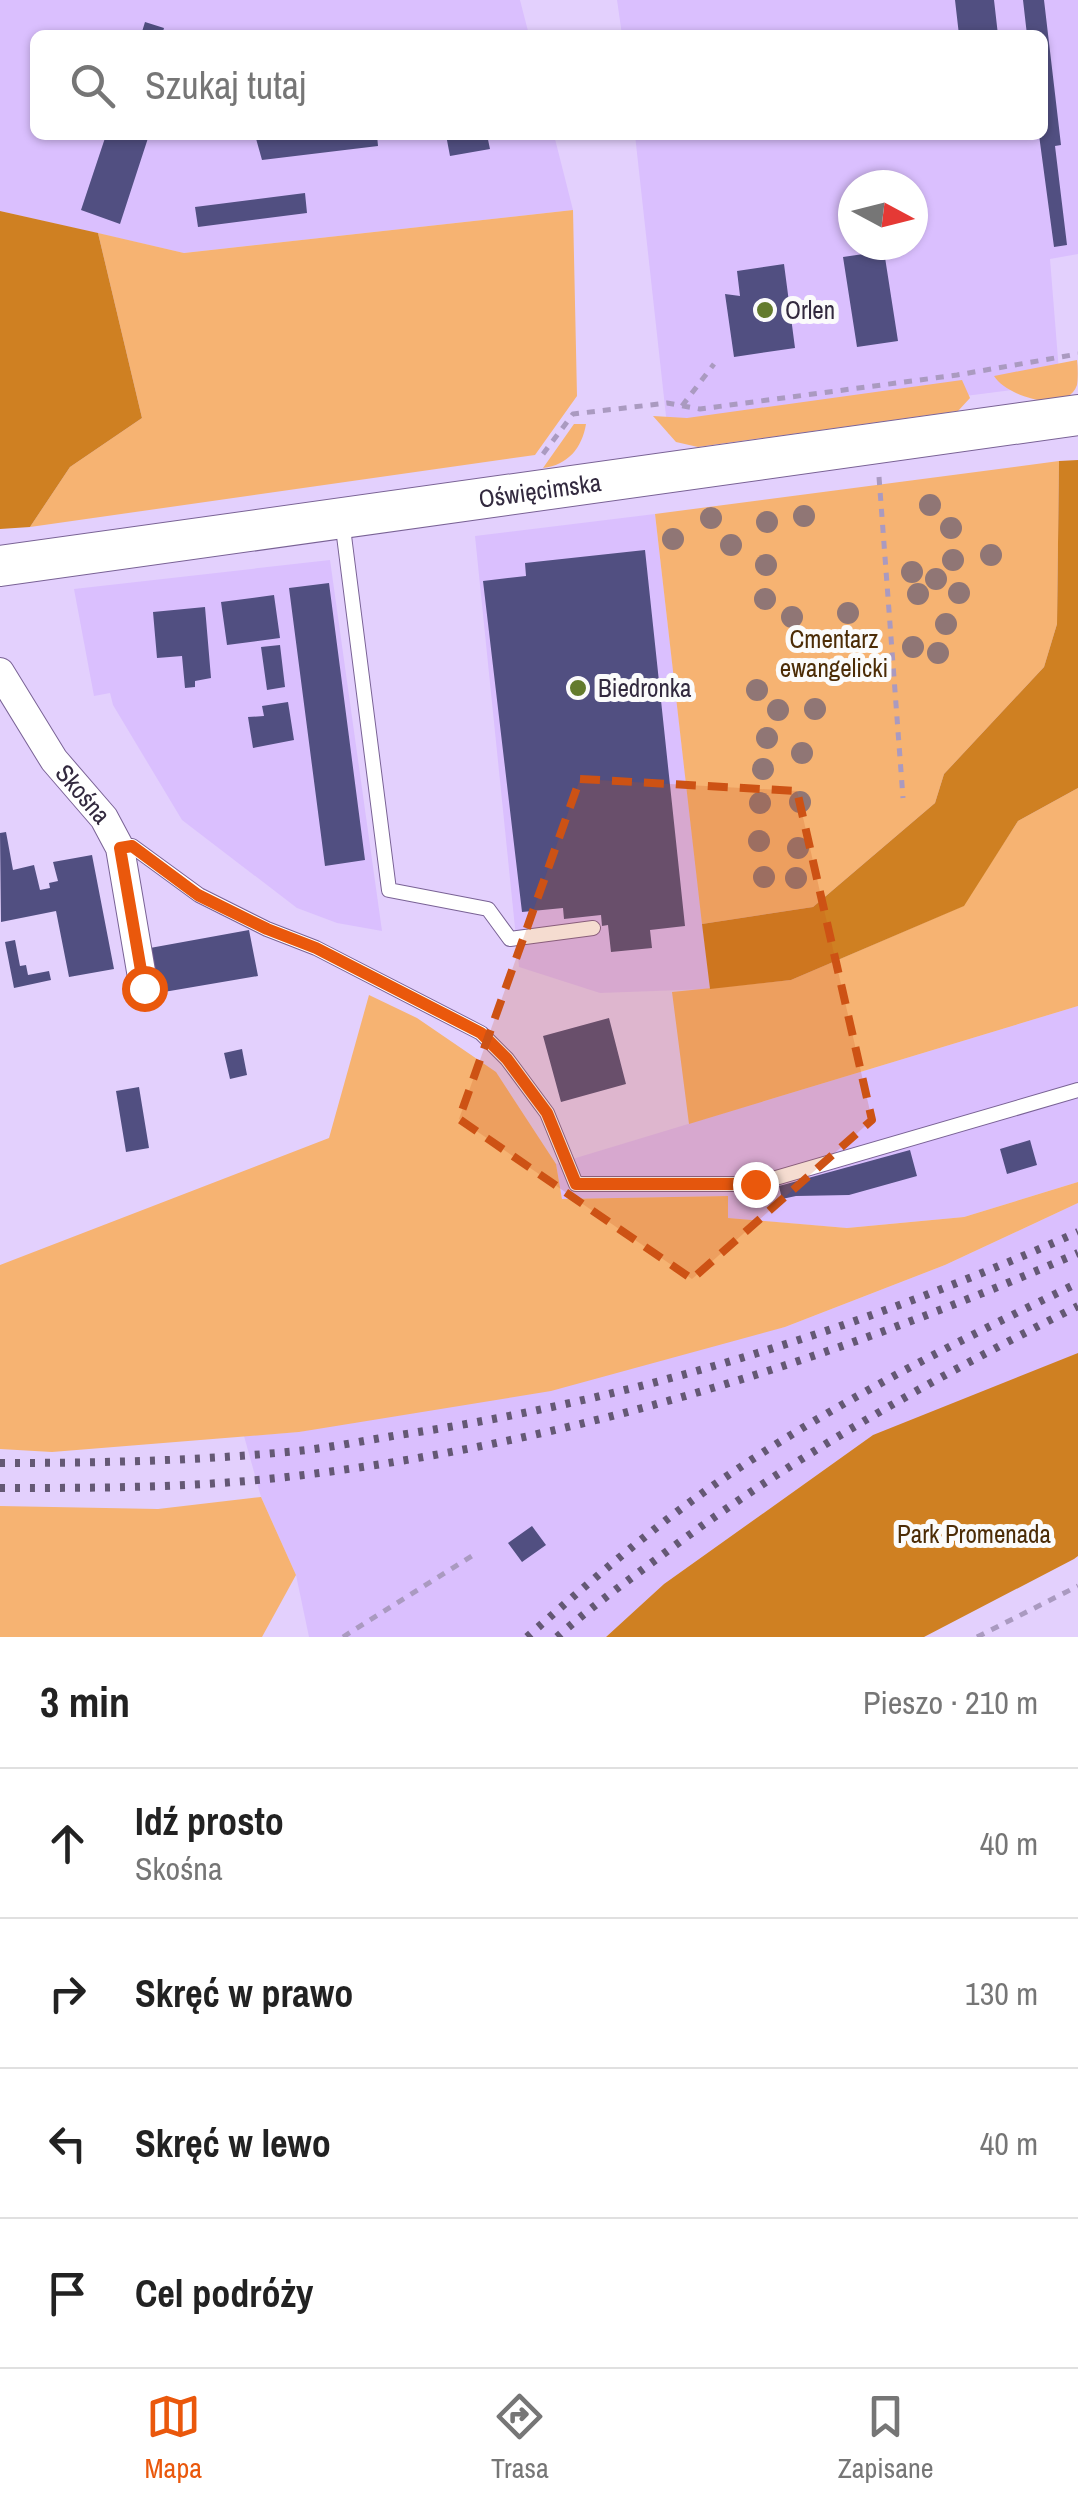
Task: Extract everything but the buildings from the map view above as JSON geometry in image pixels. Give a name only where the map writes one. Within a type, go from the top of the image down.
[{"type":"main road","name":"Oświęcimska","points":[[0,566],[1078,415]]},
{"type":"street","name":"Skośna","points":[[0,672],[54,760],[104,818],[120,848],[144,988]]},
{"type":"lane","points":[[342,519],[389,890],[488,910],[510,938],[593,928]]},
{"type":"lane","points":[[120,848],[132,846],[198,895],[316,948],[481,1033],[507,1059],[547,1113],[576,1184],[755,1184],[1078,1090]]},
{"type":"path","points":[[586,412],[666,404],[700,410],[1078,354]]},
{"type":"path","points":[[682,406],[714,364]]},
{"type":"path","points":[[879,471],[904,798]]},
{"type":"path","points":[[342,1637],[478,1552]]},
{"type":"path","points":[[976,1637],[1078,1586]]},
{"type":"highlighted area","points":[[580,779],[797,791],[872,1120],[692,1279],[459,1119]]},
{"type":"shaded area","points":[[0,0],[520,0],[528,30],[30,30],[30,140],[555,140],[573,210],[184,253],[0,211]]},
{"type":"shaded area","points":[[617,0],[1078,0],[1078,254],[1050,259],[1060,384],[668,434],[636,140],[1048,140],[1048,30],[621,30]]},
{"type":"shaded area","points":[[655,514],[710,989],[600,993],[519,967],[475,536]]},
{"type":"shaded area","points":[[330,560],[382,931],[337,923],[297,908],[182,820],[113,705],[110,693],[94,696],[74,589]]},
{"type":"shaded area","points":[[1078,1006],[1078,1182],[964,1217],[847,1228],[727,1218],[728,1196],[562,1199],[556,1164]]},
{"type":"shaded area","points":[[1078,1203],[1078,1376],[873,1435],[664,1584],[606,1637],[309,1637],[296,1575],[261,1497],[244,1436],[299,1432],[785,1327],[945,1265]]},
{"type":"green space","points":[[573,210],[577,396],[535,455],[30,527],[70,467],[142,418],[98,233],[184,253]]},
{"type":"green space","points":[[0,211],[98,233],[142,418],[70,467],[30,527],[0,529]]},
{"type":"green space","points":[[1077,360],[1077,385],[1062,399],[1023,396],[994,376]]},
{"type":"green space","points":[[962,380],[970,398],[958,411],[698,447],[676,442],[653,416],[687,418]]},
{"type":"green space","points":[[574,424],[586,424],[577,448],[567,459],[543,468]]},
{"type":"green space","points":[[1078,460],[1078,788],[1018,821],[964,906],[791,980],[710,989],[702,924],[813,907],[935,803],[944,774],[1044,667],[1057,624],[1059,461]]},
{"type":"green space","name":"Cmentarz ewangelicki","points":[[1059,461],[1057,624],[1044,667],[944,774],[935,803],[813,907],[702,924],[655,514]]},
{"type":"green space","points":[[1078,788],[1078,1006],[689,1124],[672,992],[791,980],[963,906],[1018,821]]},
{"type":"green space","points":[[369,995],[417,1018],[496,1072],[556,1164],[562,1199],[728,1196],[728,1218],[847,1228],[964,1217],[1078,1182],[1078,1203],[945,1265],[785,1327],[551,1391],[299,1432],[52,1452],[0,1449],[0,1265],[329,1138]]},
{"type":"green space","name":"Park Promenada","points":[[1078,1353],[1078,1556],[1074,1559],[924,1637],[606,1637],[664,1584],[873,1435]]},
{"type":"green space","points":[[261,1497],[296,1575],[262,1637],[0,1637],[0,1506],[158,1509]]},
{"type":"railway","points":[[0,1463],[108,1462],[301,1451],[574,1402],[660,1381],[830,1330],[1078,1232]]},
{"type":"railway","points":[[0,1488],[258,1480],[396,1462],[496,1443],[596,1420],[792,1363],[984,1293],[1078,1253]]},
{"type":"railway","points":[[527,1637],[664,1522],[755,1458],[890,1378],[1078,1283]]},
{"type":"railway","points":[[557,1637],[666,1552],[816,1450],[918,1390],[1078,1306]]},
{"type":"place","name":"Orlen","points":[[765,310]]},
{"type":"place","name":"Biedronka","points":[[578,688]]},
{"type":"route","points":[[144,988],[120,848],[132,846],[198,895],[316,948],[481,1033],[507,1059],[547,1113],[576,1184],[755,1184]]}]
